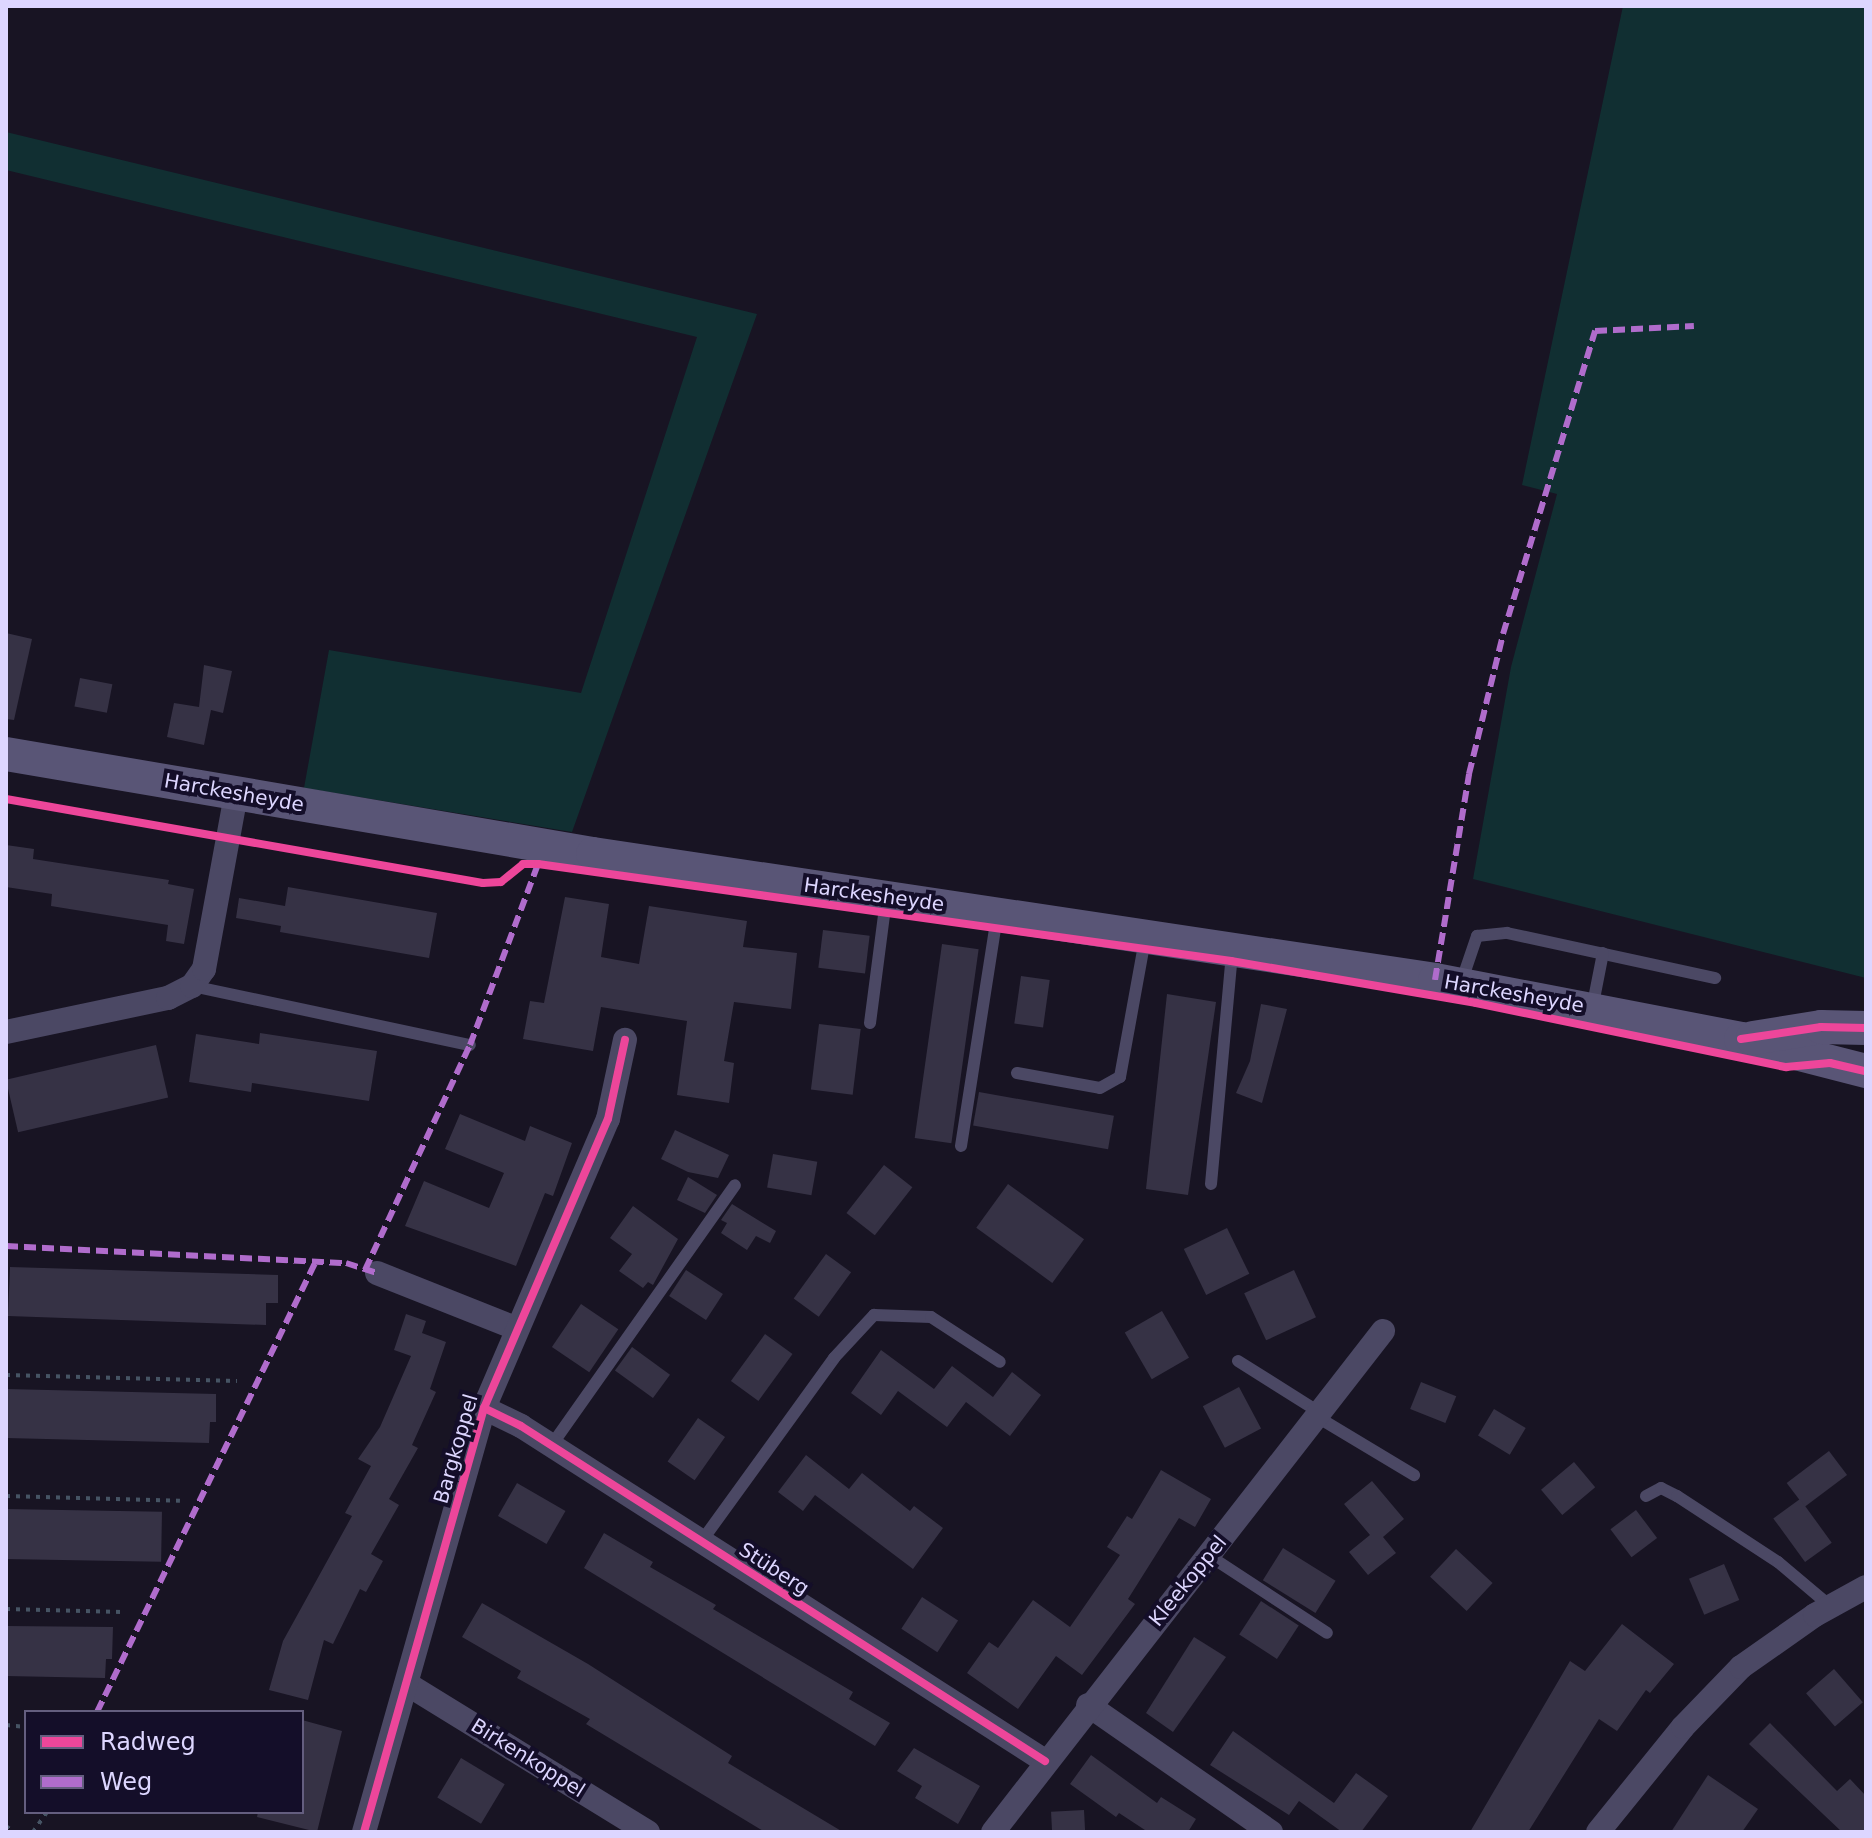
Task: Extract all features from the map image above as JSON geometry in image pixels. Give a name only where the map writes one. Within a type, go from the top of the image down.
[{"type":"main road","name":"Harckesheyde","points":[[6,754],[236,794],[886,897],[1460,984],[1741,1039],[1866,1071]]},
{"type":"main road","name":"Harckesheyde","points":[[1741,1039],[1821,1027],[1866,1028]]},
{"type":"street","points":[[6,1032],[168,998],[192,986],[204,969],[236,794]]},
{"type":"street","name":"Bargkoppel","points":[[364,1832],[484,1408],[515,1328],[608,1119],[625,1040]]},
{"type":"street","points":[[377,1273],[515,1328]]},
{"type":"street","name":"Kleekoppel","points":[[993,1832],[1088,1705],[1320,1416],[1383,1331]]},
{"type":"street","name":"Stüberg","points":[[484,1408],[551,1446],[1045,1761]]},
{"type":"street","points":[[1598,1832],[1683,1727],[1741,1667],[1830,1606],[1866,1587]]},
{"type":"street","name":"Birkenkoppel","points":[[407,1684],[648,1832]]},
{"type":"street","points":[[1088,1705],[1271,1832]]},
{"type":"lane","points":[[870,1023],[886,897]]},
{"type":"lane","points":[[961,1146],[998,913]]},
{"type":"lane","points":[[1460,984],[1477,936],[1507,933],[1715,978]]},
{"type":"lane","points":[[1017,1073],[1100,1088],[1120,1077],[1145,936]]},
{"type":"lane","points":[[1211,1184],[1233,949]]},
{"type":"lane","points":[[1592,1009],[1603,953]]},
{"type":"lane","points":[[192,986],[470,1045]]},
{"type":"lane","points":[[551,1446],[735,1185]]},
{"type":"lane","points":[[701,1542],[834,1358],[874,1315],[931,1317],[1000,1362]]},
{"type":"lane","points":[[1238,1361],[1414,1475]]},
{"type":"lane","points":[[1646,1496],[1661,1488],[1677,1496],[1778,1562],[1830,1606]]},
{"type":"lane","points":[[1208,1555],[1327,1633]]},
{"type":"path","points":[[6,1375],[237,1381]]},
{"type":"path","points":[[6,1496],[180,1501]]},
{"type":"path","points":[[6,1609],[122,1612]]},
{"type":"path","points":[[33,1832],[46,1814]]},
{"type":"path","points":[[6,1826],[14,1832]]},
{"type":"green space","points":[[1623,6],[1866,6],[1866,978],[1473,879],[1511,667],[1557,494],[1522,485]]},
{"type":"green space","points":[[6,132],[757,314],[572,832],[304,788],[329,650],[581,693],[697,337],[6,170]]},
{"type":"building","points":[[6,633],[32,639],[14,720],[6,719]]},
{"type":"building","points":[[204,665],[232,671],[223,713],[211,710],[204,745],[167,737],[174,703],[199,707]]},
{"type":"building","points":[[80,678],[112,684],[107,713],[74,706]]},
{"type":"building","points":[[6,845],[34,849],[33,859],[169,880],[168,884],[194,889],[184,944],[166,941],[168,925],[51,906],[52,894],[6,887]]},
{"type":"building","points":[[288,887],[437,913],[429,958],[280,932],[281,926],[236,918],[239,898],[285,906]]},
{"type":"building","points":[[565,897],[609,904],[601,957],[639,964],[649,906],[747,921],[743,947],[797,953],[791,1009],[734,1002],[724,1061],[734,1063],[729,1103],[677,1095],[687,1021],[601,1007],[593,1051],[523,1039],[530,1001],[544,1003]]},
{"type":"building","points":[[823,930],[870,936],[865,973],[818,968]]},
{"type":"building","points":[[942,944],[979,949],[951,1143],[915,1138]]},
{"type":"building","points":[[1021,976],[1050,980],[1043,1028],[1014,1024]]},
{"type":"building","points":[[1167,994],[1216,1002],[1188,1195],[1146,1189]]},
{"type":"building","points":[[1261,1004],[1287,1009],[1262,1103],[1236,1093],[1250,1061]]},
{"type":"building","points":[[819,1024],[861,1029],[853,1095],[811,1090]]},
{"type":"building","points":[[260,1033],[377,1051],[369,1101],[252,1083],[251,1092],[189,1082],[196,1034],[259,1044]]},
{"type":"building","points":[[156,1045],[168,1098],[18,1132],[6,1080]]},
{"type":"building","points":[[979,1092],[1114,1116],[1108,1149],[973,1125]]},
{"type":"building","points":[[460,1114],[525,1141],[530,1126],[572,1143],[553,1196],[545,1193],[516,1266],[405,1226],[424,1181],[489,1208],[504,1173],[445,1149]]},
{"type":"building","points":[[675,1130],[729,1155],[718,1178],[688,1172],[661,1159]]},
{"type":"building","points":[[773,1154],[817,1162],[811,1195],[767,1187]]},
{"type":"building","points":[[884,1165],[912,1187],[875,1235],[846,1213]]},
{"type":"building","points":[[688,1177],[717,1195],[705,1213],[677,1200]]},
{"type":"building","points":[[1008,1184],[1084,1239],[1052,1283],[976,1228]]},
{"type":"building","points":[[732,1204],[776,1231],[770,1243],[756,1236],[747,1250],[721,1233],[727,1223],[721,1220]]},
{"type":"building","points":[[633,1206],[678,1239],[653,1285],[648,1282],[643,1288],[619,1271],[632,1254],[610,1238]]},
{"type":"building","points":[[1227,1228],[1249,1274],[1206,1295],[1184,1249]]},
{"type":"building","points":[[826,1254],[851,1272],[819,1317],[794,1298]]},
{"type":"building","points":[[10,1267],[278,1275],[278,1303],[266,1303],[266,1325],[8,1316]]},
{"type":"building","points":[[686,1270],[723,1294],[706,1320],[669,1296]]},
{"type":"building","points":[[1294,1270],[1316,1317],[1266,1340],[1244,1293]]},
{"type":"building","points":[[581,1304],[618,1329],[589,1372],[552,1347]]},
{"type":"building","points":[[1162,1311],[1189,1358],[1152,1379],[1125,1332]]},
{"type":"building","points":[[406,1314],[426,1321],[422,1333],[446,1342],[430,1389],[436,1392],[412,1445],[418,1448],[389,1499],[399,1505],[371,1554],[383,1561],[366,1592],[360,1589],[333,1644],[324,1640],[308,1700],[269,1690],[283,1641],[352,1516],[345,1513],[371,1466],[358,1459],[380,1427],[411,1356],[394,1350]]},
{"type":"building","points":[[765,1334],[793,1354],[758,1401],[731,1381]]},
{"type":"building","points":[[632,1347],[670,1375],[653,1398],[615,1370]]},
{"type":"building","points":[[881,1350],[934,1389],[952,1366],[993,1397],[1012,1372],[1041,1395],[1010,1436],[966,1402],[947,1427],[898,1391],[881,1415],[851,1393]]},
{"type":"building","points":[[1421,1382],[1456,1396],[1445,1423],[1410,1409]]},
{"type":"building","points":[[1239,1387],[1261,1428],[1225,1448],[1203,1406]]},
{"type":"building","points":[[6,1389],[216,1394],[216,1422],[210,1422],[209,1443],[6,1438]]},
{"type":"building","points":[[1494,1409],[1526,1428],[1510,1455],[1478,1436]]},
{"type":"building","points":[[698,1418],[725,1437],[695,1480],[668,1461]]},
{"type":"building","points":[[1829,1451],[1847,1475],[1805,1507],[1787,1483]]},
{"type":"building","points":[[806,1455],[849,1489],[862,1473],[910,1511],[914,1506],[943,1528],[913,1569],[815,1495],[803,1511],[778,1492]]},
{"type":"building","points":[[1574,1462],[1595,1487],[1562,1515],[1541,1490]]},
{"type":"building","points":[[1161,1470],[1211,1499],[1195,1527],[1179,1518],[1128,1599],[1135,1604],[1082,1675],[1056,1656],[1018,1709],[967,1673],[989,1642],[998,1648],[1033,1600],[1070,1627],[1120,1555],[1107,1547],[1127,1516],[1132,1519]]},
{"type":"building","points":[[1372,1481],[1404,1519],[1383,1537],[1396,1553],[1368,1575],[1349,1552],[1370,1535],[1344,1504]]},
{"type":"building","points":[[517,1483],[565,1511],[546,1544],[498,1516]]},
{"type":"building","points":[[1800,1499],[1832,1543],[1805,1562],[1773,1518]]},
{"type":"building","points":[[6,1509],[162,1512],[161,1562],[6,1559]]},
{"type":"building","points":[[1636,1510],[1657,1538],[1632,1557],[1610,1529]]},
{"type":"building","points":[[604,1533],[653,1562],[650,1567],[716,1605],[713,1609],[853,1692],[849,1699],[890,1723],[875,1746],[584,1568]]},
{"type":"building","points":[[1283,1548],[1336,1581],[1315,1613],[1263,1580]]},
{"type":"building","points":[[1456,1549],[1493,1583],[1467,1611],[1430,1577]]},
{"type":"building","points":[[1724,1564],[1739,1600],[1704,1615],[1689,1579]]},
{"type":"building","points":[[922,1597],[958,1620],[937,1652],[901,1629]]},
{"type":"building","points":[[1261,1601],[1299,1626],[1277,1659],[1239,1635]]},
{"type":"building","points":[[482,1603],[588,1664],[732,1756],[728,1763],[843,1832],[765,1832],[586,1724],[590,1719],[517,1678],[521,1671],[462,1637]]},
{"type":"building","points":[[1622,1624],[1674,1664],[1650,1693],[1646,1690],[1617,1731],[1599,1719],[1528,1832],[1470,1832],[1570,1661],[1585,1671]]},
{"type":"building","points":[[6,1626],[113,1627],[112,1659],[106,1659],[105,1678],[6,1676]]},
{"type":"building","points":[[1194,1637],[1226,1657],[1173,1732],[1146,1713]]},
{"type":"building","points":[[1834,1669],[1863,1702],[1835,1726],[1806,1693]]},
{"type":"building","points":[[304,1721],[342,1731],[317,1832],[257,1817],[258,1814],[304,1814]]},
{"type":"building","points":[[1770,1723],[1837,1791],[1850,1779],[1866,1796],[1866,1832],[1842,1832],[1749,1744]]},
{"type":"building","points":[[1233,1731],[1334,1803],[1356,1773],[1388,1796],[1361,1832],[1342,1832],[1299,1801],[1289,1815],[1210,1765]]},
{"type":"building","points":[[914,1748],[980,1786],[958,1824],[915,1798],[922,1786],[897,1771]]},
{"type":"building","points":[[1091,1755],[1157,1803],[1161,1797],[1196,1819],[1188,1832],[1148,1832],[1119,1813],[1116,1817],[1070,1784]]},
{"type":"building","points":[[461,1758],[505,1784],[481,1824],[437,1797]]},
{"type":"building","points":[[1708,1775],[1758,1809],[1742,1832],[1671,1832]]},
{"type":"building","points":[[1084,1810],[1085,1832],[1052,1832],[1051,1812]]},
{"type":"marked path","points":[[1435,980],[1469,774],[1503,634],[1595,331],[1694,326]]},
{"type":"marked path","points":[[365,1270],[470,1045],[538,864]]},
{"type":"marked path","points":[[6,1246],[346,1263],[377,1273]]},
{"type":"marked path","points":[[98,1710],[316,1261]]},
{"type":"cycle path","points":[[6,799],[483,883],[501,882],[523,864],[538,864],[1231,961],[1476,1003],[1786,1067],[1830,1063],[1866,1071]]},
{"type":"cycle path","points":[[1741,1039],[1821,1027],[1866,1028]]},
{"type":"cycle path","points":[[364,1832],[484,1408],[608,1119],[625,1040]]},
{"type":"cycle path","points":[[484,1408],[521,1426],[1045,1761]]}]
